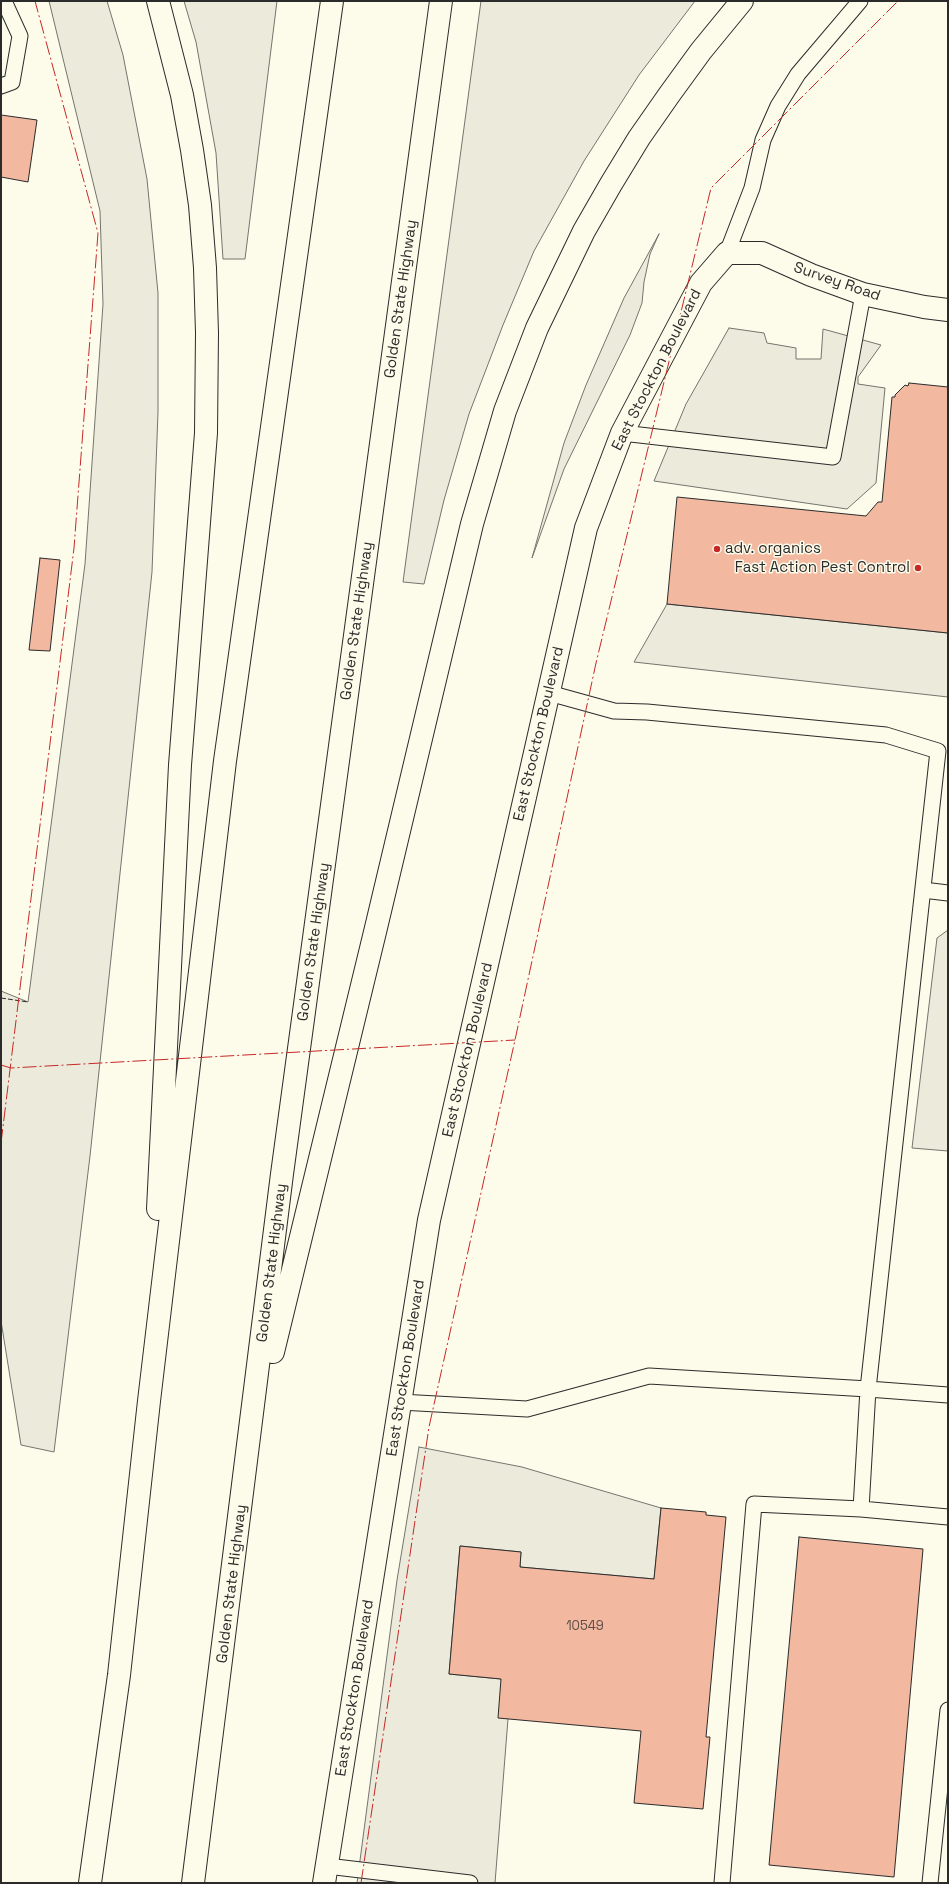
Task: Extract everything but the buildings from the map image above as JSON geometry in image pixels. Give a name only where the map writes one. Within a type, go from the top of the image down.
[{"type":"main road","points":[[149,1402],[180,765],[206,433],[207,340],[205,268],[200,205],[179,79],[158,1]]},
{"type":"main road","points":[[90,1883],[119,1675],[149,1402],[225,761],[332,1]]},
{"type":"main road","name":"Golden State Highway","points":[[193,1883],[282,1174],[441,1]]},
{"type":"main road","points":[[247,1461],[472,524],[505,411],[537,328],[584,231],[611,184],[639,138],[669,95],[701,51],[742,1]]},
{"type":"main road","name":"Survey Road","points":[[727,253],[762,253],[811,276],[862,294],[924,307],[948,310]]},
{"type":"main road","name":"East Stockton Boulevard","points":[[325,1875],[429,1220],[586,528],[622,433],[701,283],[727,253]]},
{"type":"lane","points":[[1,86],[12,82],[20,36],[4,1]]},
{"type":"lane","points":[[727,253],[752,188],[762,140],[778,106],[798,74],[860,1]]},
{"type":"lane","points":[[622,433],[833,457],[862,294]]},
{"type":"lane","points":[[549,693],[614,711],[647,712],[886,735],[943,748],[923,890],[868,1389],[861,1509]]},
{"type":"lane","points":[[923,890],[948,893]]},
{"type":"lane","points":[[400,1402],[527,1409],[649,1376],[948,1395]]},
{"type":"lane","points":[[722,1883],[754,1504],[861,1509],[948,1517]]},
{"type":"lane","points":[[930,1883],[948,1710]]},
{"type":"lane","points":[[325,1875],[470,1883]]},
{"type":"shaded area","points":[[49,1],[107,1],[123,55],[147,179],[158,293],[158,412],[152,572],[90,1156],[54,1452],[21,1445],[1,1321],[1,991],[28,1002],[85,564],[103,304],[100,211]]},
{"type":"shaded area","points":[[184,1],[277,1],[245,259],[223,259],[216,153],[196,42]]},
{"type":"shaded area","points":[[481,1],[695,1],[639,75],[584,161],[534,251],[503,325],[469,414],[444,500],[424,584],[403,582]]},
{"type":"shaded area","points":[[659,234],[650,254],[644,282],[642,303],[630,335],[564,469],[532,558],[564,443],[586,385],[624,298]]},
{"type":"shaded area","points":[[729,328],[764,333],[767,343],[796,348],[796,359],[821,359],[823,329],[881,345],[858,377],[858,384],[885,388],[876,483],[847,509],[654,481],[686,404]]},
{"type":"shaded area","points":[[667,604],[948,633],[948,697],[634,662]]},
{"type":"shaded area","points":[[948,930],[948,1151],[912,1148],[937,938]]},
{"type":"shaded area","points":[[419,1447],[522,1467],[661,1508],[654,1579],[520,1567],[521,1552],[460,1546],[449,1674],[501,1679],[508,1719],[495,1883],[357,1883],[397,1580]]},
{"type":"fence","points":[[1,998],[28,1002]]},
{"type":"power","points":[[1,1143],[74,548],[98,233],[35,1]]},
{"type":"power","points":[[361,1883],[429,1427],[515,1040],[596,663],[711,188],[898,1]]},
{"type":"power","points":[[1,1065],[11,1068],[515,1040]]},
{"type":"place","name":"adv. organics","points":[[717,549]]},
{"type":"place","name":"Fast Action Pest Control","points":[[918,568]]}]
